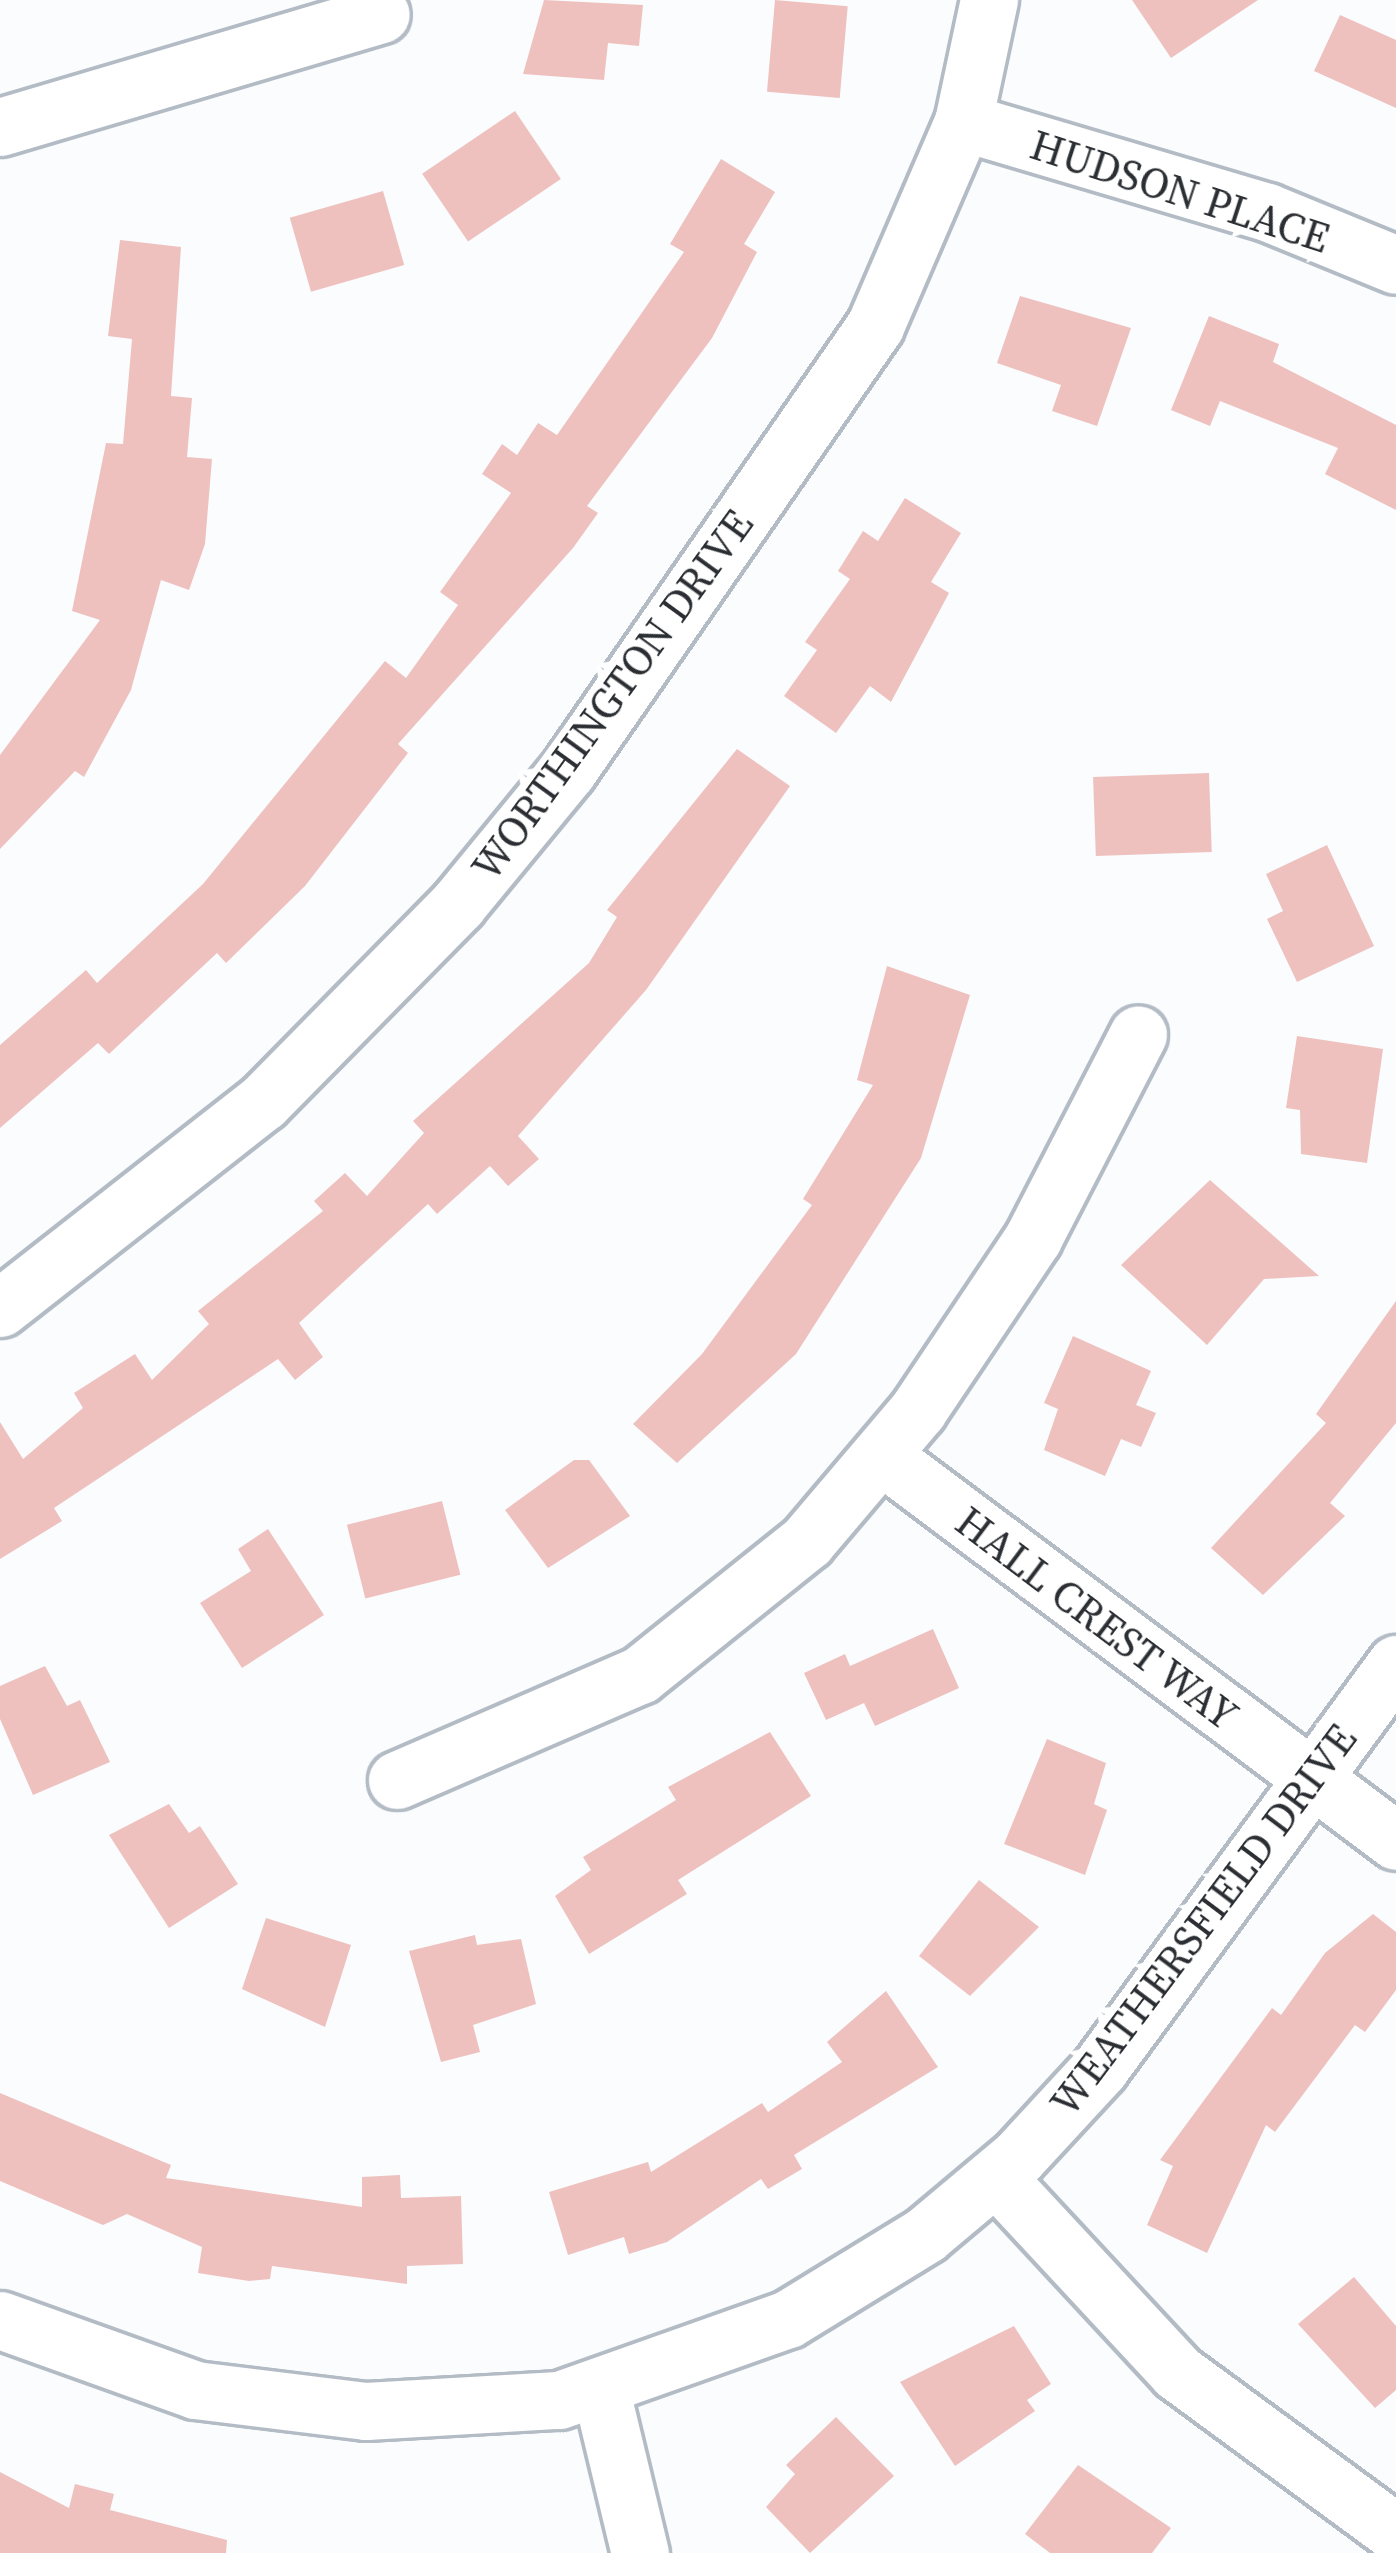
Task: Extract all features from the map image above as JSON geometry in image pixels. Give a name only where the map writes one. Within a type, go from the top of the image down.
[{"type":"street","name":"WORTHINGTON DRIVE","points":[[0,1308],[263,1102],[442,921],[568,770],[875,326],[963,122],[989,0]]},
{"type":"street","points":[[0,127],[381,14]]},
{"type":"street","name":"HUDSON PLACE","points":[[963,122],[1267,212],[1396,265]]},
{"type":"street","points":[[397,1780],[554,1720],[688,1642],[807,1541],[882,1456],[1033,1238],[1138,1035]]},
{"type":"street","name":"HALL CREST WAY","points":[[882,1456],[1396,1841]]},
{"type":"street","name":"WEATHERSFIELD DRIVE","points":[[0,2320],[114,2368],[280,2404],[452,2410],[602,2391],[788,2319],[996,2177],[1100,2068],[1396,1664]]},
{"type":"street","points":[[996,2177],[1178,2372],[1396,2533]]},
{"type":"street","points":[[602,2391],[640,2553]]},
{"type":"building","points":[[544,0],[643,5],[639,46],[608,43],[604,80],[523,74]]},
{"type":"building","points":[[775,0],[848,6],[840,98],[767,92]]},
{"type":"building","points":[[1132,0],[1258,0],[1171,58]]},
{"type":"building","points":[[1340,15],[1396,40],[1396,108],[1314,71]]},
{"type":"building","points":[[515,111],[561,179],[468,242],[422,174]]},
{"type":"building","points":[[721,159],[775,192],[744,244],[757,252],[712,338],[587,506],[598,513],[573,548],[398,744],[408,753],[305,886],[226,963],[217,953],[109,1054],[98,1043],[0,1128],[0,1045],[86,970],[97,983],[203,884],[385,661],[406,678],[458,605],[440,592],[511,493],[482,474],[502,444],[517,455],[538,423],[557,435],[684,252],[670,244]]},
{"type":"building","points":[[383,191],[404,265],[311,292],[290,218]]},
{"type":"building","points":[[120,240],[181,247],[171,396],[192,398],[187,457],[212,459],[205,544],[189,590],[161,580],[131,690],[84,777],[75,771],[0,849],[0,755],[100,620],[72,611],[106,443],[123,444],[132,339],[108,336]]},
{"type":"building","points":[[1020,296],[1131,328],[1097,426],[1052,411],[1061,385],[997,363]]},
{"type":"building","points":[[1209,316],[1279,344],[1273,362],[1396,425],[1396,510],[1325,474],[1338,448],[1220,401],[1210,426],[1171,410]]},
{"type":"building","points":[[905,498],[961,533],[931,582],[949,593],[891,702],[870,686],[836,733],[784,696],[817,650],[805,642],[850,579],[838,571],[863,531],[878,541]]},
{"type":"building","points":[[737,749],[790,786],[646,990],[518,1136],[539,1159],[508,1186],[490,1166],[437,1214],[428,1204],[299,1323],[323,1357],[295,1380],[278,1359],[54,1508],[62,1521],[0,1559],[0,1422],[23,1459],[83,1408],[74,1393],[135,1354],[152,1380],[209,1324],[198,1311],[323,1211],[314,1201],[345,1173],[367,1196],[424,1133],[413,1121],[589,963],[617,917],[607,910]]},
{"type":"building","points":[[1209,773],[1212,852],[1096,856],[1093,777]]},
{"type":"building","points":[[1327,845],[1374,946],[1297,982],[1267,919],[1283,911],[1266,874]]},
{"type":"building","points":[[887,966],[970,995],[921,1158],[796,1354],[677,1463],[633,1424],[702,1354],[812,1205],[803,1199],[873,1085],[857,1080]]},
{"type":"building","points":[[1297,1036],[1383,1049],[1367,1163],[1301,1154],[1300,1110],[1286,1108]]},
{"type":"building","points":[[1210,1180],[1319,1276],[1264,1279],[1207,1345],[1121,1265]]},
{"type":"building","points":[[1396,1301],[1396,1423],[1330,1503],[1345,1516],[1263,1595],[1211,1548],[1326,1423],[1316,1414]]},
{"type":"building","points":[[1073,1336],[1151,1371],[1136,1405],[1156,1413],[1141,1447],[1121,1439],[1105,1476],[1044,1450],[1058,1409],[1044,1403]]},
{"type":"building","points":[[574,1460],[589,1460],[630,1516],[548,1568],[505,1510]]},
{"type":"building","points":[[442,1501],[460,1575],[365,1598],[347,1525]]},
{"type":"building","points":[[268,1529],[324,1615],[242,1668],[200,1603],[251,1571],[238,1549]]},
{"type":"building","points":[[933,1629],[959,1688],[875,1726],[864,1703],[826,1720],[804,1673],[845,1654],[850,1666]]},
{"type":"building","points":[[45,1666],[67,1706],[80,1700],[110,1762],[33,1795],[0,1719],[0,1686]]},
{"type":"building","points":[[770,1732],[811,1796],[678,1880],[687,1894],[589,1954],[555,1896],[591,1870],[583,1857],[676,1800],[668,1787]]},
{"type":"building","points":[[1047,1739],[1106,1763],[1094,1804],[1107,1810],[1085,1875],[1004,1844]]},
{"type":"building","points":[[169,1804],[189,1833],[200,1826],[238,1884],[169,1928],[109,1835]]},
{"type":"building","points":[[979,1880],[1039,1927],[970,1996],[919,1956]]},
{"type":"building","points":[[1373,1914],[1396,1932],[1396,1990],[1365,2032],[1355,2025],[1275,2132],[1266,2125],[1207,2253],[1147,2225],[1173,2166],[1160,2160],[1272,2008],[1281,2015],[1325,1953]]},
{"type":"building","points":[[266,1918],[351,1945],[325,2027],[242,1989]]},
{"type":"building","points":[[475,1935],[477,1945],[521,1939],[536,2004],[473,2025],[480,2052],[441,2062],[409,1951]]},
{"type":"building","points":[[886,1991],[938,2067],[794,2155],[802,2169],[768,2189],[761,2179],[667,2242],[629,2254],[624,2237],[568,2255],[549,2192],[648,2162],[651,2172],[762,2103],[768,2112],[842,2062],[827,2042]]},
{"type":"building","points":[[0,2093],[171,2165],[166,2178],[362,2207],[362,2177],[400,2175],[401,2198],[461,2196],[463,2264],[407,2266],[407,2284],[272,2266],[270,2279],[249,2281],[198,2273],[202,2247],[127,2214],[103,2225],[0,2181]]},
{"type":"building","points":[[1354,2277],[1396,2326],[1396,2390],[1375,2408],[1298,2324]]},
{"type":"building","points":[[1014,2326],[1051,2384],[1027,2400],[1035,2411],[955,2466],[900,2382]]},
{"type":"building","points":[[836,2417],[894,2476],[810,2553],[766,2507],[795,2474],[786,2465]]},
{"type":"building","points":[[1078,2465],[1171,2528],[1152,2553],[1050,2553],[1025,2534]]},
{"type":"building","points":[[0,2472],[69,2508],[75,2484],[114,2494],[110,2510],[227,2540],[226,2553],[0,2553]]}]
